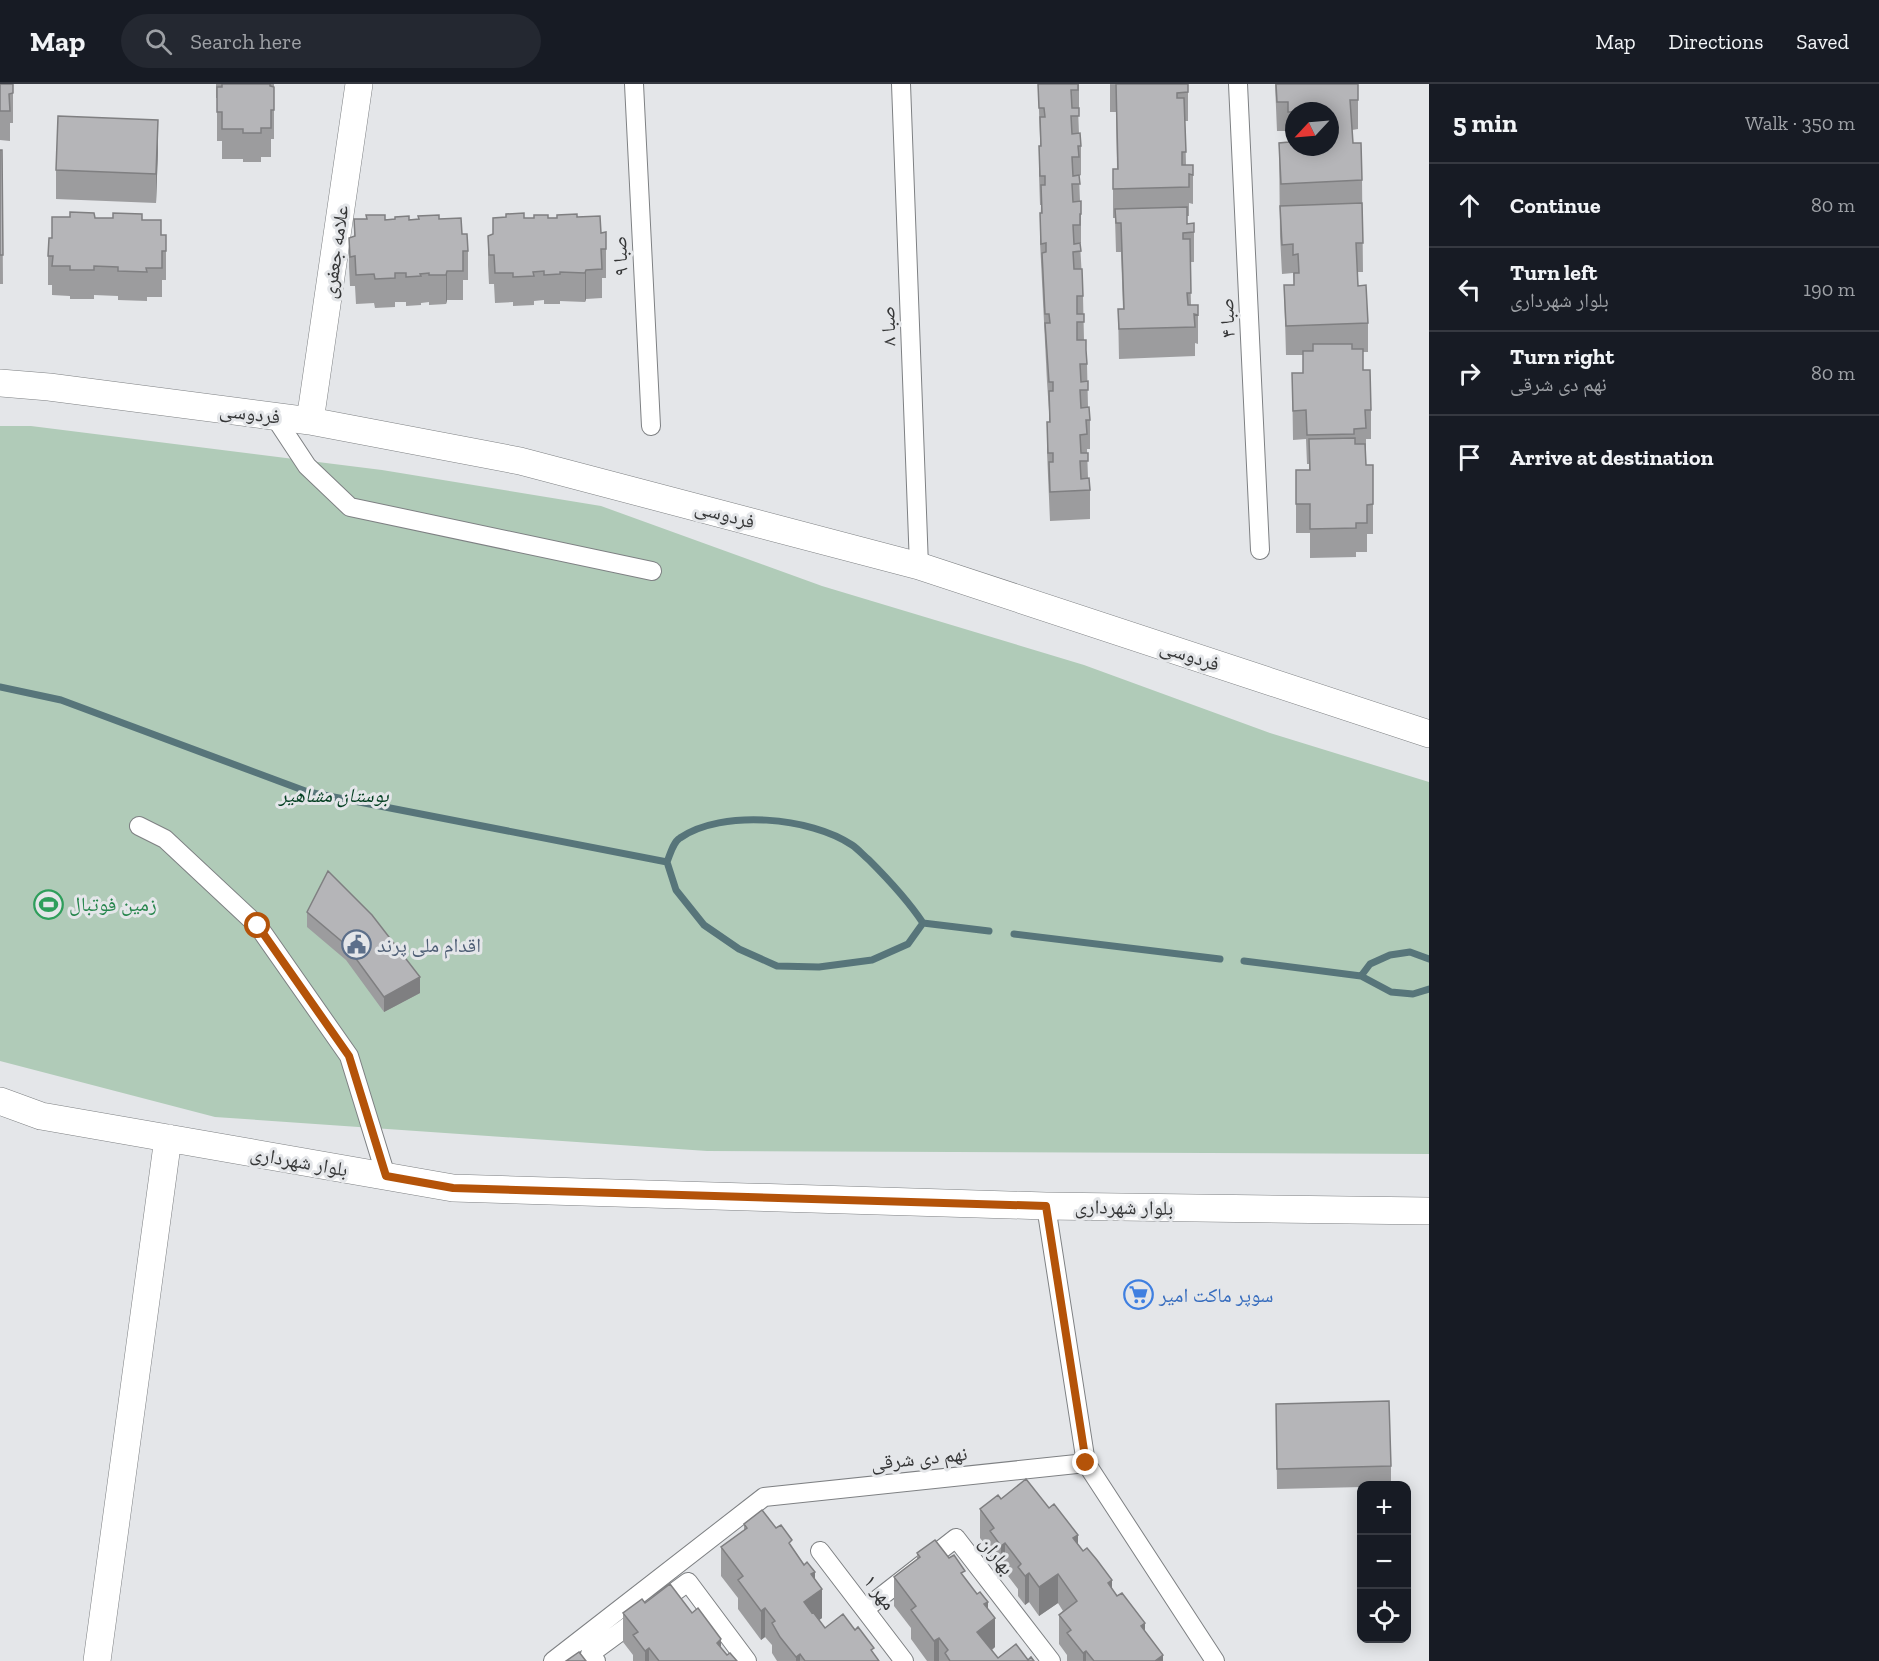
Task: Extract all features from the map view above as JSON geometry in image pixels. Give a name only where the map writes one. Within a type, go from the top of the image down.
[{"type":"street","name":"علامه جعفری","points":[[310,421],[359,84]]},
{"type":"street","name":"صبا ۹","points":[[634,84],[651,426]]},
{"type":"street","name":"صبا ۸","points":[[901,84],[919,566]]},
{"type":"street","name":"صبا ۴","points":[[1238,84],[1260,550]]},
{"type":"street","name":"فردوسی","points":[[0,383],[49,387],[310,421],[520,461],[919,566],[1429,734]]},
{"type":"street","points":[[274,416],[307,466],[350,507],[652,571]]},
{"type":"street","points":[[138,826],[165,839],[258,926],[349,1056],[386,1176]]},
{"type":"street","name":"بلوار شهرداری","points":[[0,1101],[41,1116],[453,1188],[1046,1206],[1429,1210]]},
{"type":"street","points":[[97,1661],[168,1138]]},
{"type":"street","points":[[1046,1206],[1086,1463],[1215,1661]]},
{"type":"street","name":"نهم دی شرقی","points":[[553,1661],[764,1497],[1086,1463]]},
{"type":"street","name":"بهاران","points":[[865,1609],[956,1538],[1051,1661]]},
{"type":"street","name":"مهر ۱","points":[[820,1551],[904,1661]]},
{"type":"street","points":[[596,1661],[590,1654],[688,1582],[747,1661]]},
{"type":"green space","name":"بوستان مشاهیر","points":[[0,426],[31,426],[382,470],[601,506],[822,586],[1084,665],[1270,733],[1429,782],[1429,1154],[707,1151],[215,1117],[0,1061]]},
{"type":"building","points":[[0,84],[13,84],[13,93],[9,94],[10,111],[0,111]]},
{"type":"building","points":[[222,84],[270,84],[274,87],[271,128],[261,128],[261,133],[243,133],[243,129],[222,129],[222,112],[217,112],[217,87],[222,87]]},
{"type":"building","points":[[1038,84],[1078,84],[1078,90],[1071,90],[1072,108],[1079,108],[1079,116],[1071,116],[1072,134],[1080,133],[1079,157],[1072,157],[1073,176],[1079,175],[1080,184],[1072,184],[1073,202],[1081,201],[1080,225],[1073,225],[1074,244],[1080,243],[1081,251],[1073,252],[1074,269],[1082,269],[1083,296],[1077,296],[1077,314],[1084,314],[1084,322],[1077,322],[1077,340],[1086,340],[1087,364],[1080,364],[1081,382],[1088,381],[1088,390],[1080,390],[1081,408],[1089,407],[1090,420],[1086,420],[1087,434],[1080,435],[1081,453],[1088,453],[1088,461],[1080,461],[1081,479],[1089,478],[1090,490],[1050,492],[1049,462],[1053,462],[1053,453],[1048,453],[1047,422],[1050,422],[1049,391],[1053,391],[1053,382],[1049,382],[1045,323],[1050,323],[1049,314],[1045,314],[1042,253],[1046,252],[1046,243],[1041,244],[1040,213],[1042,213],[1041,185],[1045,185],[1045,176],[1040,176],[1040,117],[1045,117],[1044,108],[1039,108]]},
{"type":"building","points":[[1116,84],[1188,84],[1188,92],[1177,93],[1177,98],[1184,98],[1186,152],[1182,152],[1182,165],[1193,165],[1193,175],[1189,174],[1189,187],[1113,189],[1113,169],[1118,169]]},
{"type":"building","points":[[1276,84],[1358,84],[1358,100],[1350,100],[1353,143],[1361,143],[1362,180],[1281,184],[1279,143],[1285,142],[1285,156],[1339,156],[1339,102],[1277,102]]},
{"type":"building","points":[[58,116],[158,120],[156,174],[56,170]]},
{"type":"building","points":[[0,150],[2,150],[3,255],[0,255]]},
{"type":"building","points":[[1362,203],[1363,243],[1356,243],[1358,286],[1366,285],[1368,323],[1286,326],[1284,285],[1294,285],[1294,273],[1299,273],[1298,254],[1293,255],[1293,244],[1282,245],[1280,206]]},
{"type":"building","points":[[1187,207],[1187,224],[1194,223],[1194,232],[1183,233],[1183,239],[1190,239],[1191,293],[1187,293],[1188,305],[1198,305],[1198,315],[1194,314],[1195,327],[1119,329],[1118,309],[1124,309],[1121,223],[1116,223],[1115,209]]},
{"type":"building","points":[[70,212],[94,213],[95,218],[113,218],[113,213],[142,214],[142,220],[161,220],[161,235],[166,235],[166,251],[162,251],[162,268],[146,268],[147,272],[118,271],[118,267],[94,266],[94,270],[70,270],[70,266],[52,266],[53,256],[48,256],[49,238],[52,238],[52,217],[70,217]]},
{"type":"building","points":[[524,213],[524,218],[534,218],[534,215],[548,215],[548,218],[577,214],[577,217],[600,216],[601,233],[606,232],[606,249],[601,249],[602,269],[586,270],[585,273],[560,272],[560,274],[544,275],[544,271],[533,272],[534,276],[513,277],[513,273],[495,273],[494,255],[489,255],[488,236],[493,234],[493,218],[506,217],[506,214]]},
{"type":"building","points":[[366,215],[385,215],[385,220],[409,216],[409,220],[419,219],[418,216],[439,215],[439,219],[461,218],[462,234],[467,234],[468,251],[463,251],[463,271],[447,271],[446,275],[429,275],[429,273],[406,277],[406,273],[395,273],[395,278],[375,279],[374,274],[356,275],[355,256],[350,257],[349,238],[355,236],[354,219],[367,219]]},
{"type":"building","points":[[1313,344],[1352,344],[1352,349],[1363,349],[1363,370],[1370,370],[1371,410],[1365,410],[1366,428],[1354,429],[1354,434],[1307,435],[1306,410],[1293,411],[1292,373],[1303,373],[1303,351],[1313,351]]},
{"type":"building","points":[[1355,438],[1355,444],[1365,444],[1366,465],[1373,465],[1373,504],[1367,505],[1367,523],[1356,523],[1356,528],[1310,529],[1310,504],[1296,504],[1296,470],[1310,470],[1309,439]]},
{"type":"building","name":"اقدام ملی پرند","points":[[328,871],[372,915],[420,977],[384,997],[346,945],[307,912]]},
{"type":"building","points":[[1389,1401],[1391,1466],[1277,1469],[1276,1404]]},
{"type":"building","points":[[1026,1479],[1049,1508],[1054,1504],[1078,1535],[1073,1538],[1083,1551],[1087,1548],[1112,1580],[1108,1583],[1117,1596],[1122,1593],[1145,1623],[1141,1626],[1163,1655],[1155,1661],[1094,1661],[1086,1651],[1083,1653],[1067,1633],[1071,1630],[1059,1615],[1077,1601],[1058,1574],[1039,1587],[1029,1573],[1025,1576],[1018,1567],[1021,1564],[1005,1543],[1001,1546],[990,1531],[994,1528],[980,1509],[998,1495],[1001,1499]]},
{"type":"building","points":[[762,1510],[776,1528],[781,1525],[792,1540],[789,1543],[804,1565],[807,1562],[815,1572],[811,1574],[822,1589],[804,1602],[812,1613],[825,1628],[843,1614],[855,1630],[858,1627],[874,1648],[871,1650],[879,1661],[805,1661],[800,1654],[796,1657],[780,1637],[772,1623],[775,1621],[765,1608],[761,1611],[738,1580],[743,1576],[721,1547],[747,1528],[744,1524]]},
{"type":"building","points":[[935,1540],[949,1558],[954,1555],[965,1571],[961,1573],[977,1594],[980,1592],[988,1602],[984,1604],[995,1618],[977,1632],[998,1658],[1016,1644],[1028,1660],[1031,1657],[1034,1661],[950,1661],[945,1653],[948,1650],[939,1638],[934,1641],[911,1610],[916,1606],[894,1577],[920,1557],[917,1553]]},
{"type":"building","points":[[670,1584],[692,1613],[698,1608],[721,1639],[717,1643],[727,1655],[730,1653],[737,1661],[659,1661],[649,1648],[645,1651],[633,1635],[638,1632],[623,1613],[642,1599],[645,1603]]},
{"type":"building","points":[[579,1652],[586,1661],[566,1661]]},
{"type":"waterway","points":[[0,687],[61,700],[308,792],[667,862],[680,838],[698,829],[719,823],[766,820],[814,828],[835,835],[856,848],[898,890],[923,923],[989,931]]},
{"type":"waterway","points":[[667,862],[676,890],[704,925],[739,949],[777,966],[819,967],[872,960],[908,944],[923,923]]},
{"type":"waterway","points":[[1014,934],[1220,959]]},
{"type":"waterway","points":[[1361,976],[1370,964],[1390,955],[1410,952],[1429,959]]},
{"type":"waterway","points":[[1244,961],[1361,976],[1391,992],[1413,994],[1429,989]]},
{"type":"place","name":"زمین فوتبال","points":[[48,904]]},
{"type":"place","name":"اقدام ملی پرند","points":[[356,945]]},
{"type":"place","name":"سوپر ماکت امیر","points":[[1138,1295]]},
{"type":"route","points":[[258,926],[349,1056],[386,1176],[453,1188],[1046,1206],[1086,1463]]}]
